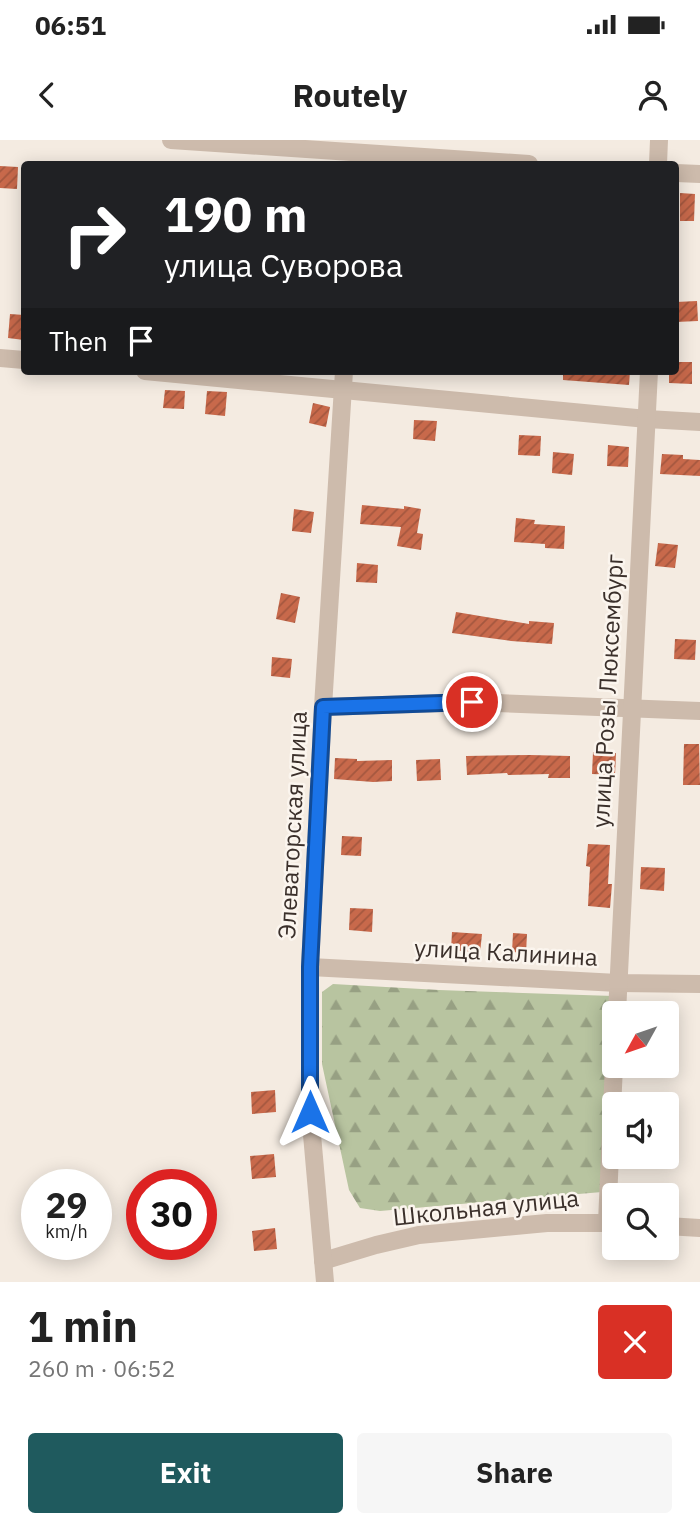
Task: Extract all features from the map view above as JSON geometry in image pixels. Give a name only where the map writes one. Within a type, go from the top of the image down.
[{"type":"street","points":[[171,140],[486,161]]},
{"type":"street","points":[[658,161],[659,140]]},
{"type":"street","points":[[679,173],[700,174]]},
{"type":"street","points":[[0,358],[21,360]]},
{"type":"street","points":[[233,375],[343,380],[647,419],[700,422]]},
{"type":"street","name":"улица Розы Люксембург","points":[[617,1001],[649,375]]},
{"type":"street","name":"Элеваторская улица","points":[[325,1282],[310,1112],[310,967],[343,380]]},
{"type":"street","points":[[323,707],[472,702],[700,711]]},
{"type":"street","name":"улица Калинина","points":[[310,967],[618,983],[700,984]]},
{"type":"street","points":[[611,1183],[614,1078]]},
{"type":"street","name":"Школьная улица","points":[[323,1261],[419,1234],[547,1223],[602,1223]]},
{"type":"street","points":[[679,1227],[700,1228]]},
{"type":"green space","points":[[333,984],[613,996],[613,1001],[602,1001],[602,1078],[608,1078],[608,1092],[602,1092],[602,1192],[380,1211],[360,1208],[349,1190],[322,1064],[322,992]]},
{"type":"building","points":[[0,166],[18,167],[17,189],[0,188]]},
{"type":"building","points":[[680,193],[695,194],[694,221],[680,221]]},
{"type":"building","points":[[697,301],[698,321],[679,322],[679,302]]},
{"type":"building","points":[[10,314],[21,315],[21,340],[8,338]]},
{"type":"building","points":[[679,362],[692,362],[692,384],[669,383],[669,375],[679,375]]},
{"type":"building","points":[[563,375],[630,375],[629,385],[563,380]]},
{"type":"building","points":[[165,390],[185,391],[184,409],[163,408]]},
{"type":"building","points":[[207,391],[227,392],[225,416],[205,414]]},
{"type":"building","points":[[313,403],[330,407],[326,427],[309,423]]},
{"type":"building","points":[[414,420],[437,421],[435,441],[413,439]]},
{"type":"building","points":[[519,435],[541,436],[540,456],[518,455]]},
{"type":"building","points":[[608,445],[629,447],[628,467],[607,466]]},
{"type":"building","points":[[553,452],[574,454],[572,475],[552,473]]},
{"type":"building","points":[[662,454],[683,455],[683,459],[700,460],[700,476],[660,474]]},
{"type":"building","points":[[362,505],[421,509],[417,533],[423,534],[421,550],[397,546],[401,527],[360,524]]},
{"type":"building","points":[[294,509],[314,512],[311,533],[292,531]]},
{"type":"building","points":[[516,518],[535,520],[534,524],[565,526],[564,549],[545,548],[545,544],[514,542]]},
{"type":"building","points":[[658,543],[678,545],[675,568],[655,566]]},
{"type":"building","points":[[357,563],[378,565],[377,583],[356,582]]},
{"type":"building","points":[[281,593],[300,597],[295,623],[276,619]]},
{"type":"building","points":[[456,612],[529,624],[529,621],[554,623],[552,644],[452,633]]},
{"type":"building","points":[[675,639],[696,640],[695,660],[674,659]]},
{"type":"building","points":[[272,657],[292,659],[290,678],[271,676]]},
{"type":"building","points":[[684,744],[699,744],[700,785],[683,785]]},
{"type":"building","points":[[593,752],[616,753],[615,775],[592,774]]},
{"type":"building","points":[[466,756],[570,756],[570,778],[548,778],[549,774],[467,775]]},
{"type":"building","points":[[335,758],[357,761],[392,760],[392,781],[334,779]]},
{"type":"building","points":[[440,759],[441,780],[417,781],[416,760]]},
{"type":"building","points":[[342,836],[362,837],[361,856],[341,855]]},
{"type":"building","points":[[588,844],[610,845],[610,908],[588,906]]},
{"type":"building","points":[[641,867],[665,868],[664,891],[640,889]]},
{"type":"building","points":[[350,908],[373,909],[372,932],[349,930]]},
{"type":"building","points":[[452,932],[482,934],[480,953],[451,950]]},
{"type":"building","points":[[513,933],[527,934],[526,953],[512,952]]},
{"type":"building","points":[[275,1090],[276,1112],[252,1114],[251,1092]]},
{"type":"building","points":[[274,1154],[276,1177],[252,1179],[250,1156]]},
{"type":"building","points":[[275,1228],[277,1249],[254,1251],[252,1231]]},
{"type":"route","points":[[310,1112],[310,967],[323,707],[472,702]]}]
